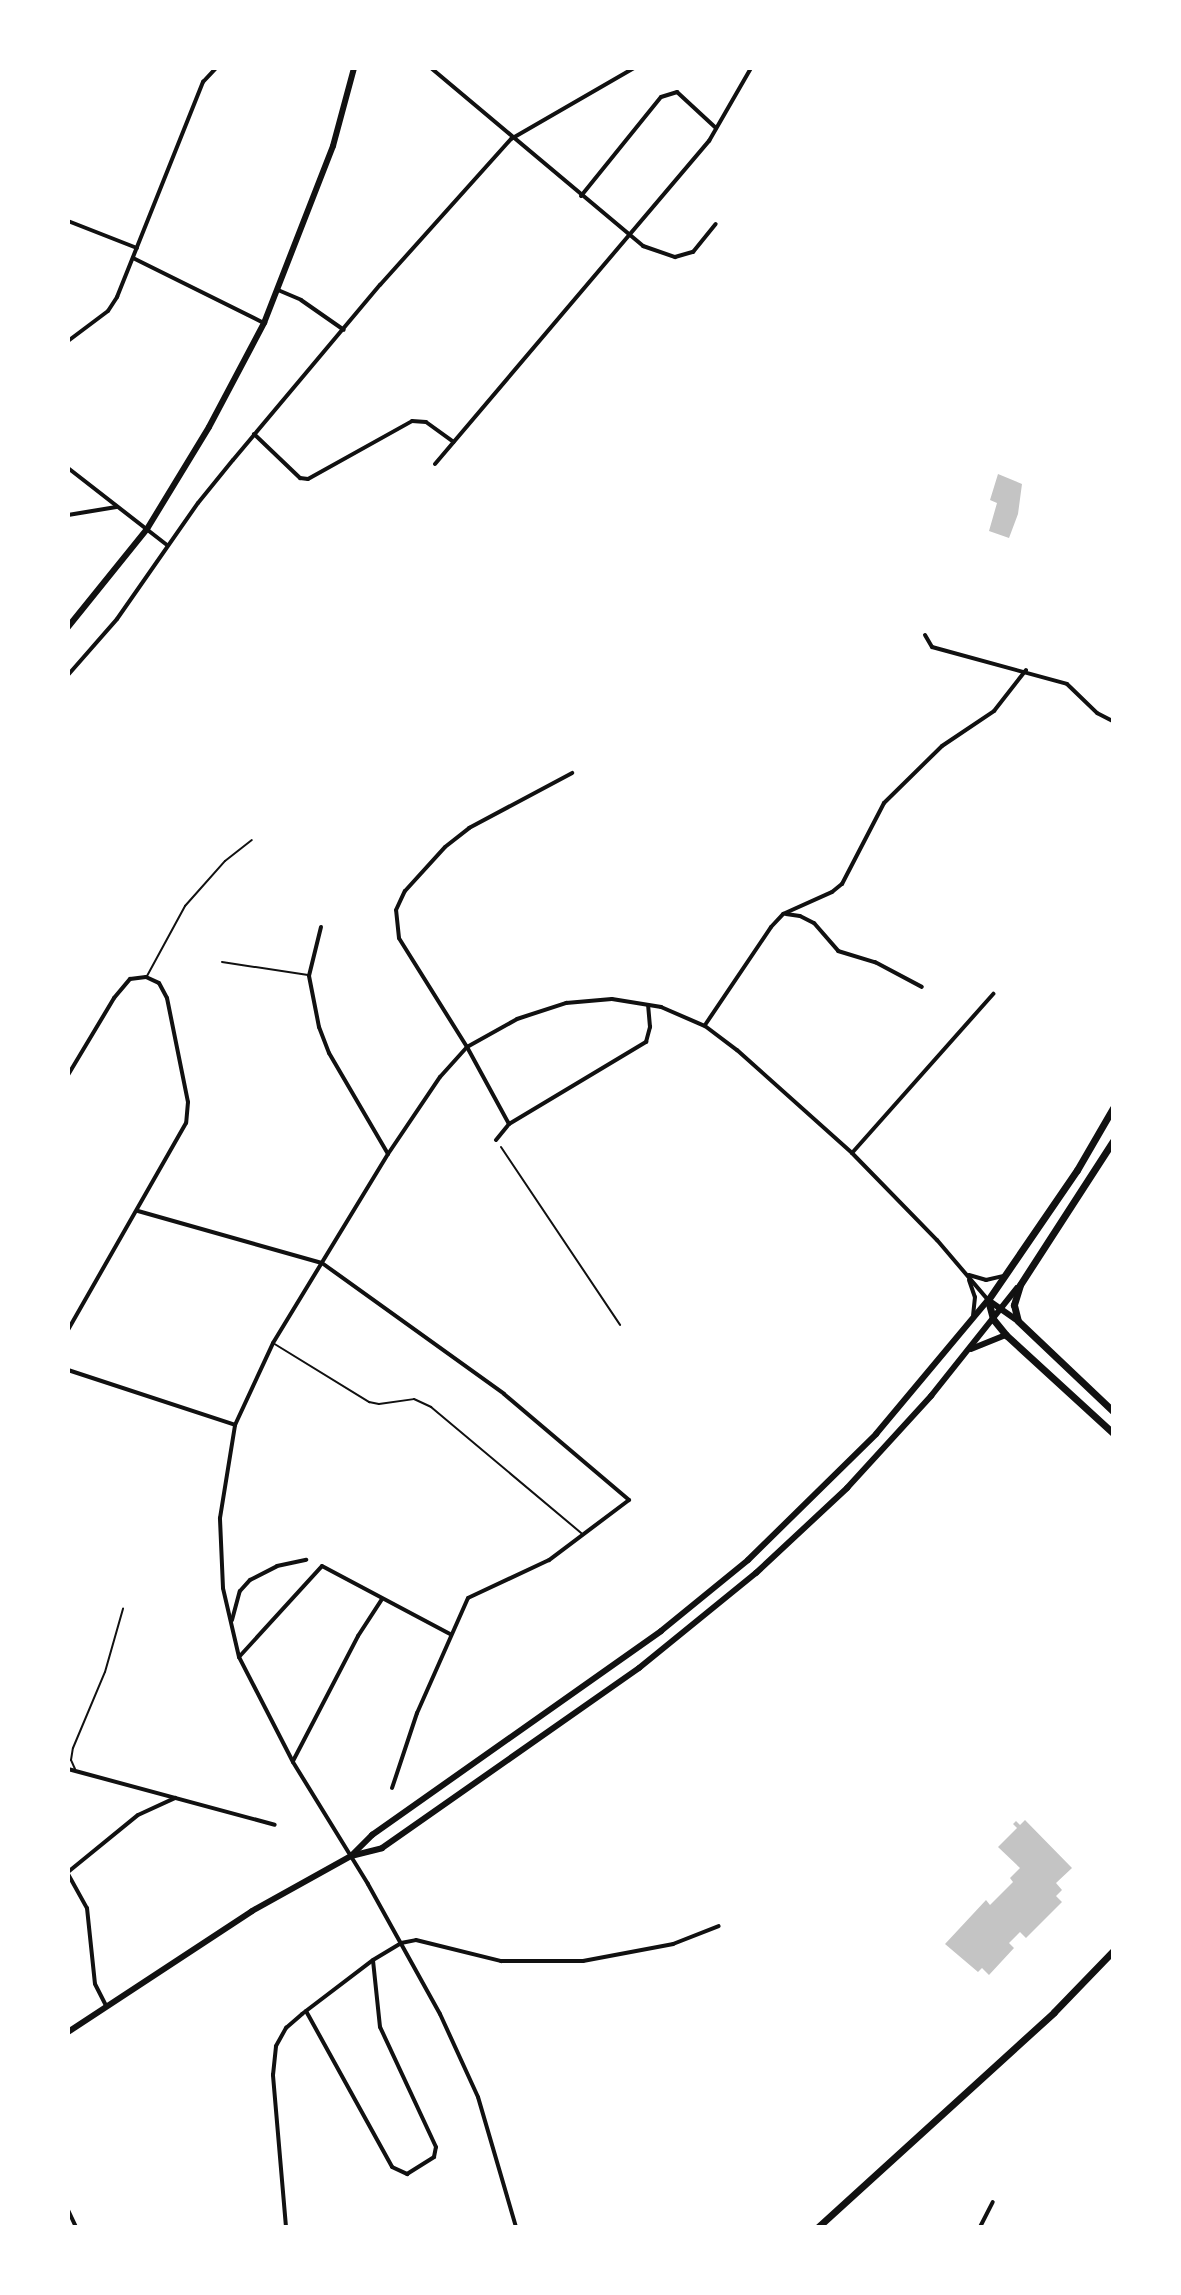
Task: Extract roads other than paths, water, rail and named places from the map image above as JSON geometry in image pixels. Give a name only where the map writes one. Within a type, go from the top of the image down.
[{"type":"main road","points":[[1113,1108],[1077,1170],[988,1300],[998,1313],[1006,1335],[1113,1433]]},
{"type":"main road","points":[[1113,1141],[1020,1285],[1014,1305],[1018,1321],[1113,1411]]},
{"type":"main road","points":[[818,2227],[1054,2012],[1113,1951]]},
{"type":"street","points":[[68,341],[108,311],[133,258],[203,82],[216,68]]},
{"type":"street","points":[[68,627],[147,529],[209,427],[264,323],[333,146],[354,68]]},
{"type":"street","points":[[431,68],[511,139],[643,246],[675,257],[693,252],[716,224]]},
{"type":"street","points":[[68,675],[117,619],[168,546],[254,434],[511,139],[634,68]]},
{"type":"street","points":[[435,464],[716,128],[751,68]]},
{"type":"street","points":[[581,196],[661,97],[677,92],[716,128]]},
{"type":"street","points":[[68,221],[137,248]]},
{"type":"street","points":[[133,258],[264,323]]},
{"type":"street","points":[[277,290],[301,300],[344,330]]},
{"type":"street","points":[[254,434],[300,478],[308,479],[412,421],[426,422],[454,442]]},
{"type":"street","points":[[68,468],[168,546]]},
{"type":"street","points":[[68,515],[116,507]]},
{"type":"street","points":[[925,635],[932,647],[1026,670],[1067,684],[1097,713],[1113,721]]},
{"type":"street","points":[[705,1026],[783,914],[832,892],[842,884],[884,803],[942,746],[994,711],[1026,670]]},
{"type":"street","points":[[509,1124],[467,1047],[399,938],[396,910],[405,891],[445,847],[469,828],[572,773]]},
{"type":"street","points":[[783,914],[800,916],[814,923],[838,951],[875,962],[922,987]]},
{"type":"street","points":[[321,927],[309,976],[319,1027],[329,1053],[388,1154]]},
{"type":"street","points":[[68,1075],[114,998],[130,979],[146,977],[159,983],[167,998],[188,1102],[186,1123],[178,1142],[68,1330]]},
{"type":"street","points":[[852,1153],[993,994]]},
{"type":"street","points":[[516,2227],[478,2097],[401,1943],[293,1762],[239,1657],[223,1588],[220,1518],[235,1425],[273,1343],[388,1154],[440,1077],[467,1047],[517,1019],[566,1003],[612,999],[648,1005],[705,1026],[790,1094],[852,1153],[967,1274],[998,1313],[1018,1321]]},
{"type":"street","points":[[496,1140],[509,1124],[646,1042],[650,1027],[648,1005]]},
{"type":"street","points":[[138,1211],[322,1263],[504,1394],[629,1500],[549,1560],[468,1598],[417,1713],[392,1788]]},
{"type":"street","points":[[967,1274],[986,1280],[1007,1274]]},
{"type":"street","points":[[967,1274],[975,1297],[972,1321]]},
{"type":"street","points":[[351,1856],[382,1848],[639,1668],[714,1609],[847,1488],[968,1351],[1020,1285]]},
{"type":"street","points":[[68,2032],[196,1945],[351,1856],[372,1835],[642,1645],[748,1560],[876,1434],[988,1300]]},
{"type":"street","points":[[968,1351],[1006,1335]]},
{"type":"street","points":[[68,1370],[235,1425]]},
{"type":"street","points":[[231,1623],[240,1591],[250,1580],[277,1566],[306,1560]]},
{"type":"street","points":[[239,1657],[322,1566],[450,1634]]},
{"type":"street","points":[[293,1762],[358,1636],[382,1599]]},
{"type":"street","points":[[68,1769],[275,1825]]},
{"type":"street","points":[[106,2006],[95,1984],[87,1908],[68,1873],[138,1815],[175,1798]]},
{"type":"street","points":[[286,2227],[273,2075],[276,2046],[286,2028],[373,1960],[401,1943],[416,1940],[501,1961],[583,1961],[673,1944],[719,1926]]},
{"type":"street","points":[[306,2011],[392,2167],[407,2174],[434,2157],[436,2147],[380,2027],[373,1960]]},
{"type":"street","points":[[980,2227],[993,2202]]},
{"type":"street","points":[[68,2210],[76,2227]]},
{"type":"lane","points":[[146,977],[185,906],[225,861],[252,840]]},
{"type":"lane","points":[[222,962],[309,976]]},
{"type":"lane","points":[[273,1343],[369,1402],[379,1404],[414,1399],[431,1407],[582,1534]]},
{"type":"lane","points":[[75,1769],[71,1760],[73,1748],[105,1672],[123,1609]]}]
